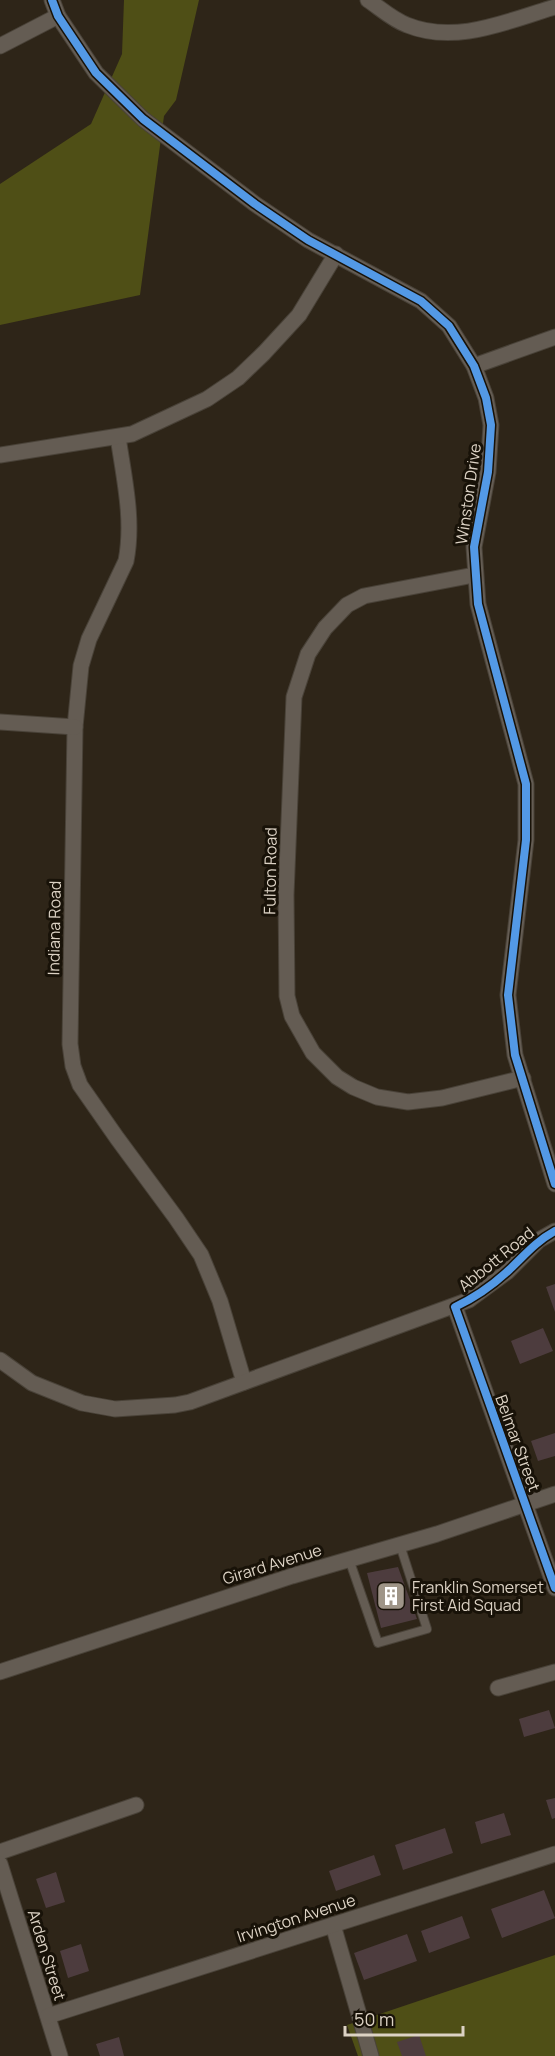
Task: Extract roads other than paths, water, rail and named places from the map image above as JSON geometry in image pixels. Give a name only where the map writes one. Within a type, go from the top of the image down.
[{"type":"street","name":"Winston Drive","points":[[52,0],[58,16],[96,73],[143,119],[255,204],[308,240],[421,301],[449,326],[474,366],[486,398],[491,425],[488,472],[474,547],[474,575],[478,604],[526,784],[526,840],[508,995],[515,1054],[555,1184]]},
{"type":"street","points":[[368,0],[404,24],[438,33],[469,33],[555,7]]},
{"type":"street","points":[[0,46],[58,16]]},
{"type":"street","points":[[0,455],[132,434],[207,399],[238,378],[299,315],[336,254]]},
{"type":"street","points":[[474,366],[555,337]]},
{"type":"street","name":"Indiana Road","points":[[118,437],[130,520],[129,547],[126,561],[89,639],[81,666],[75,727],[70,1044],[73,1066],[80,1085],[201,1255],[220,1301],[243,1382]]},
{"type":"street","name":"Fulton Road","points":[[474,575],[364,596],[348,605],[325,628],[308,654],[294,697],[291,745],[286,895],[287,996],[292,1016],[313,1053],[337,1077],[377,1097],[408,1102],[442,1098],[523,1078]]},
{"type":"street","points":[[0,722],[75,727]]},
{"type":"street","name":"Abbott Road","points":[[0,1360],[32,1383],[82,1403],[115,1409],[175,1405],[455,1307],[469,1300],[507,1272],[539,1240],[555,1231]]},
{"type":"street","name":"Belmar Street","points":[[455,1307],[555,1588]]},
{"type":"street","name":"Girard Avenue","points":[[0,1672],[201,1605],[400,1545],[555,1494]]},
{"type":"street","points":[[498,1688],[555,1672]]},
{"type":"street","points":[[0,1852],[136,1805]]},
{"type":"street","name":"Irvington Avenue","points":[[48,2016],[555,1854]]},
{"type":"street","name":"Arden Street","points":[[0,1864],[60,2056]]},
{"type":"street","points":[[333,1925],[371,2056]]},
{"type":"lane","points":[[350,1560],[378,1643],[427,1629],[400,1545]]},
{"type":"place","name":"Franklin Somerset First Aid Squad","points":[[391,1596]]}]
